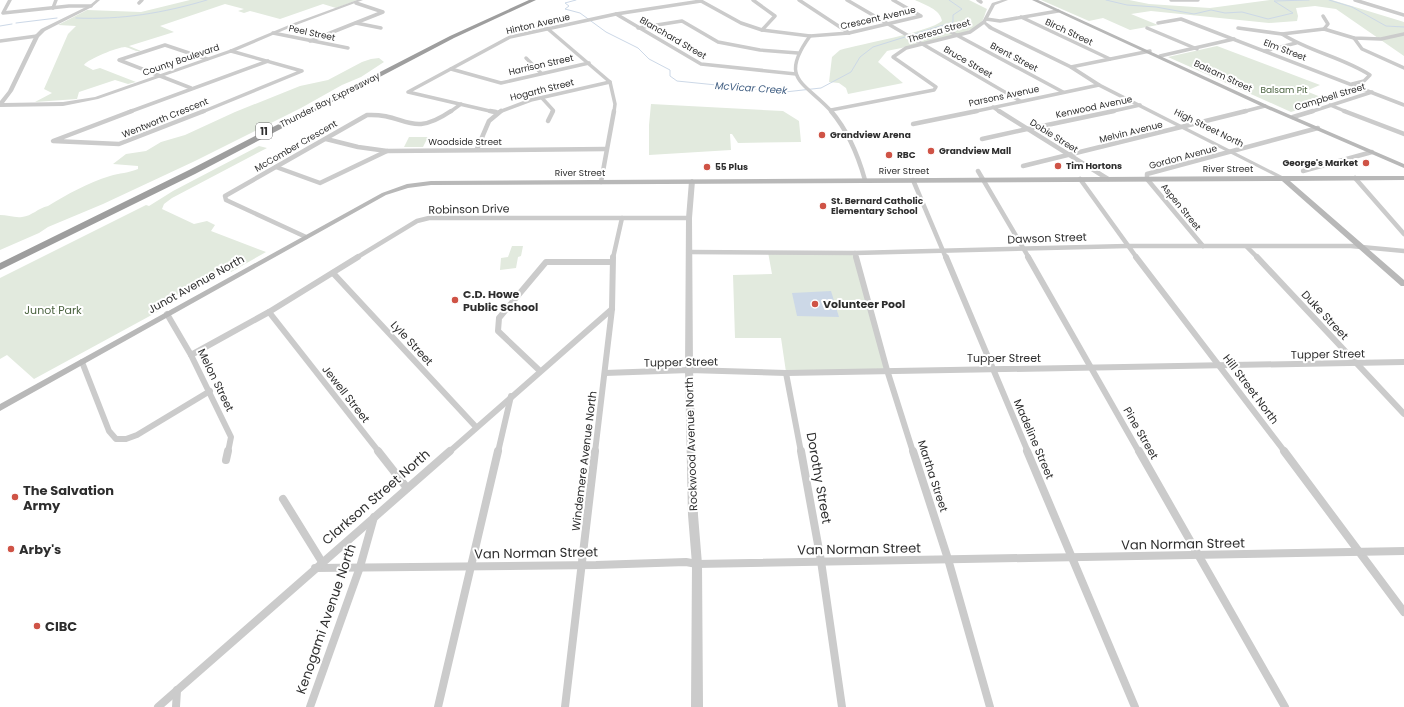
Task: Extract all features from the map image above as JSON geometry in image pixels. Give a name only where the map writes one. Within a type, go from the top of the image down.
[{"type":"highway","name":"Thunder Bay Expressway","points":[[0,260],[178,175],[441,40],[528,0]]},
{"type":"highway","name":"Thunder Bay Expressway","points":[[0,267],[192,172],[452,37],[533,0]]},
{"type":"main road","name":"Balsam Street","points":[[1034,0],[1150,51],[1265,106],[1404,166]]},
{"type":"main road","name":"River Street","points":[[405,186],[431,183],[1147,178],[1404,178]]},
{"type":"main road","name":"High Street North","points":[[1283,178],[1404,284]]},
{"type":"main road","name":"Junot Avenue North","points":[[0,408],[384,194],[405,186]]},
{"type":"street","points":[[10,0],[3,13],[92,6]]},
{"type":"street","points":[[53,8],[56,0]]},
{"type":"street","name":"County Boulevard","points":[[0,105],[10,91],[37,36],[48,27],[92,6],[98,0]]},
{"type":"street","name":"County Boulevard","points":[[0,105],[57,104],[79,102],[102,96],[207,59],[361,0]]},
{"type":"street","name":"Crescent Avenue","points":[[701,0],[742,23],[762,30],[810,36],[849,33],[918,18],[920,15],[893,0]]},
{"type":"street","name":"Hinton Avenue","points":[[496,112],[408,92],[508,38],[616,14],[701,0]]},
{"type":"street","points":[[753,0],[775,16],[762,30]]},
{"type":"street","points":[[799,0],[849,33]]},
{"type":"street","name":"Bruce Street","points":[[847,0],[1020,101]]},
{"type":"street","name":"Theresa Street","points":[[831,110],[936,89],[893,59],[898,52],[978,28],[985,21],[995,2],[1006,0]]},
{"type":"street","points":[[1171,0],[1198,0]]},
{"type":"street","points":[[1355,0],[1404,15]]},
{"type":"street","points":[[310,41],[383,12],[356,3]]},
{"type":"street","points":[[985,21],[1000,21],[1058,11]]},
{"type":"street","name":"Blanchard Street","points":[[616,14],[701,64],[796,74]]},
{"type":"street","points":[[1323,16],[1328,24],[1324,29]]},
{"type":"street","name":"Birch Street","points":[[1021,17],[1110,59]]},
{"type":"street","name":"Elm Street","points":[[1158,23],[1181,19],[1403,103]]},
{"type":"street","points":[[638,28],[682,21],[718,42],[760,50],[798,53]]},
{"type":"street","name":"High Street North","points":[[985,21],[991,28],[1071,66],[1099,85],[1283,178]]},
{"type":"street","points":[[356,23],[381,28]]},
{"type":"street","points":[[538,23],[548,29],[610,82],[615,104],[601,182]]},
{"type":"street","points":[[978,28],[991,28]]},
{"type":"street","points":[[1147,28],[1197,48]]},
{"type":"street","points":[[1238,28],[1282,34],[1324,29],[1354,38],[1381,39],[1404,34]]},
{"type":"street","name":"Brent Street","points":[[949,31],[1063,92]]},
{"type":"street","name":"Peel Street","points":[[273,33],[348,48]]},
{"type":"street","points":[[1282,34],[1296,43],[1356,66],[1370,75],[1364,81],[1352,84]]},
{"type":"street","points":[[0,41],[37,36]]},
{"type":"street","points":[[810,36],[798,53],[796,74],[805,87],[831,110],[849,136],[865,180]]},
{"type":"street","points":[[1354,38],[1362,49],[1404,68]]},
{"type":"street","points":[[1160,56],[1234,39]]},
{"type":"street","points":[[1265,51],[1296,43]]},
{"type":"street","points":[[191,88],[119,60],[165,45],[207,59]]},
{"type":"street","name":"Wentworth Crescent","points":[[231,50],[268,60],[300,69],[302,71],[119,144],[53,141],[57,138],[268,60]]},
{"type":"street","points":[[1071,66],[1150,51]]},
{"type":"street","points":[[526,58],[541,73]]},
{"type":"street","name":"Harrison Street","points":[[451,69],[499,83],[589,63]]},
{"type":"street","name":"Hogarth Street","points":[[496,112],[517,104],[610,82]]},
{"type":"street","name":"Parsons Avenue","points":[[912,124],[1099,85]]},
{"type":"street","name":"Campbell Street","points":[[1293,117],[1372,92]]},
{"type":"street","points":[[542,98],[552,110],[548,121]]},
{"type":"street","name":"McComber Crescent","points":[[306,237],[225,198],[228,194],[366,115],[378,116],[416,125],[425,124],[461,104]]},
{"type":"street","name":"Kenwood Avenue","points":[[982,139],[1140,105]]},
{"type":"street","points":[[1330,105],[1404,134]]},
{"type":"street","name":"Melvin Avenue","points":[[1023,166],[1265,106]]},
{"type":"street","name":"Dobie Street","points":[[992,107],[1108,179]]},
{"type":"street","points":[[477,149],[490,119],[496,112]]},
{"type":"street","name":"Gordon Avenue","points":[[1147,178],[1147,174],[1234,152],[1318,128]]},
{"type":"street","name":"Woodside Street","points":[[326,139],[358,147],[387,151],[606,149]]},
{"type":"street","points":[[276,167],[320,183],[387,151]]},
{"type":"street","points":[[1303,171],[1372,152]]},
{"type":"street","name":"Pine Street","points":[[978,171],[1285,707]]},
{"type":"street","name":"Aspen Street","points":[[1147,178],[1203,246]]},
{"type":"street","points":[[1355,178],[1404,234]]},
{"type":"street","name":"Hill Street North","points":[[1080,179],[1127,246],[1220,365],[1404,612]]},
{"type":"street","name":"Madeline Street","points":[[913,180],[1135,707]]},
{"type":"street","name":"Rockwood Avenue North","points":[[692,181],[689,218],[689,370],[693,515],[697,564],[697,707]]},
{"type":"street","name":"Robinson Drive","points":[[192,355],[270,312],[417,221],[429,218],[689,218]]},
{"type":"street","name":"Windemere Avenue North","points":[[565,707],[612,308],[612,262],[622,218]]},
{"type":"street","name":"Dawson Street","points":[[689,252],[855,253],[942,250],[1023,250],[1127,246],[1363,247],[1404,251]]},
{"type":"street","name":"Duke Street","points":[[1247,247],[1404,414]]},
{"type":"street","name":"Martha Street","points":[[855,253],[887,370],[948,559],[990,707]]},
{"type":"street","points":[[540,371],[498,331],[499,318],[546,262],[612,262]]},
{"type":"street","name":"Lyle Street","points":[[333,273],[476,427]]},
{"type":"street","name":"Clarkson Street North","points":[[158,707],[612,308]]},
{"type":"street","name":"Jewell Street","points":[[270,312],[407,488]]},
{"type":"street","name":"Melon Street","points":[[167,314],[192,355],[231,437],[226,460]]},
{"type":"street","points":[[82,362],[109,431],[116,439],[126,439],[137,435],[210,391]]},
{"type":"street","name":"Tupper Street","points":[[605,373],[689,370],[786,373],[993,368],[1092,368],[1404,362]]},
{"type":"street","name":"Dorothy Street","points":[[786,373],[821,561],[842,707]]},
{"type":"street","points":[[438,707],[511,396]]},
{"type":"street","points":[[283,499],[322,562]]},
{"type":"street","name":"Kenogami Avenue North","points":[[310,707],[360,567],[374,517]]},
{"type":"street","name":"Van Norman Street","points":[[315,568],[686,562],[697,564],[948,559],[1072,559],[1404,551]]},
{"type":"street","points":[[176,707],[177,690]]},
{"type":"green space","points":[[190,0],[357,0],[336,8],[323,4],[280,19],[250,11],[244,13],[238,11],[244,9],[225,4],[160,26],[174,32],[129,46],[141,51],[125,47],[110,51],[84,65],[93,70],[100,68],[136,82],[128,84],[115,80],[79,92],[77,99],[35,102],[52,93],[44,89],[68,34],[76,26],[58,25],[87,10],[141,12]]},
{"type":"green space","points":[[915,0],[969,0],[987,9],[981,23],[963,33],[937,41],[887,51],[878,62],[903,83],[848,94],[846,88],[839,83],[829,82],[832,57],[840,50],[910,33],[935,25],[942,21],[941,17],[935,10]]},
{"type":"green space","points":[[1041,0],[1129,0],[1149,4],[1210,8],[1270,0],[1332,0],[1404,22],[1404,56],[1336,9],[1315,6],[1296,8],[1298,16],[1297,21],[1269,23],[1151,11],[1131,14],[1158,25],[1130,30],[1103,18],[1089,21]]},
{"type":"green space","name":"Balsam Pit","points":[[1217,46],[1320,85],[1306,91],[1328,100],[1291,112],[1168,57]]},
{"type":"green space","points":[[379,58],[384,62],[361,77],[342,85],[301,108],[195,161],[0,250],[0,215],[19,217],[29,215],[93,182],[138,169],[138,166],[113,164],[126,154],[146,151],[161,142],[185,135],[235,112],[300,86],[328,80],[362,62]]},
{"type":"green space","points":[[651,104],[783,111],[799,121],[801,142],[738,143],[732,134],[730,134],[731,150],[649,155]]},
{"type":"green space","points":[[409,137],[428,137],[423,147],[404,147]]},
{"type":"green space","name":"Junot Park","points":[[259,146],[267,148],[172,198],[164,204],[162,209],[194,224],[207,221],[215,225],[211,231],[266,252],[231,272],[224,269],[153,308],[159,311],[34,379],[7,355],[0,359],[0,278],[146,205],[149,206],[173,191]]},
{"type":"green space","points":[[512,246],[523,246],[521,256],[518,257],[516,268],[500,270],[501,258],[508,257]]},
{"type":"green space","points":[[768,252],[855,253],[887,370],[786,372],[781,338],[735,338],[733,275],[772,274]]},
{"type":"water","name":"Volunteer Pool","points":[[831,291],[839,317],[797,316],[792,293]]},
{"type":"waterway","points":[[76,18],[109,18],[142,15],[175,9],[207,0]]},
{"type":"waterway","name":"McVicar Creek","points":[[576,0],[565,3],[569,6],[565,9],[580,13],[606,32],[638,48],[649,59],[670,70],[670,76],[677,81],[785,92],[821,88],[851,72],[860,57],[873,47],[953,22],[953,15],[962,9],[949,0]]},
{"type":"waterway","name":"McVicar Creek","points":[[1106,0],[1127,5],[1156,7],[1194,14],[1211,10],[1225,13],[1242,12],[1268,19],[1293,13],[1274,1],[1309,0]]},
{"type":"waterway","name":"McVicar Creek","points":[[1329,0],[1352,7],[1386,26],[1404,27]]},
{"type":"waterway","points":[[16,23],[57,18]]},
{"type":"waterway","points":[[0,26],[12,24]]},
{"type":"place","name":"Grandview Arena","points":[[822,135]]},
{"type":"place","name":"Grandview Mall","points":[[931,151]]},
{"type":"place","name":"RBC","points":[[889,155]]},
{"type":"place","name":"George's Market","points":[[1366,163]]},
{"type":"place","name":"Tim Hortons","points":[[1058,166]]},
{"type":"place","name":"55 Plus","points":[[707,167]]},
{"type":"place","name":"St. Bernard Catholic Elementary School","points":[[823,206]]},
{"type":"place","name":"C.D. Howe Public School","points":[[455,300]]},
{"type":"place","name":"Volunteer Pool","points":[[815,304]]},
{"type":"place","name":"The Salvation Army","points":[[15,497]]},
{"type":"place","name":"Arby's","points":[[11,549]]},
{"type":"place","name":"CIBC","points":[[37,626]]}]
